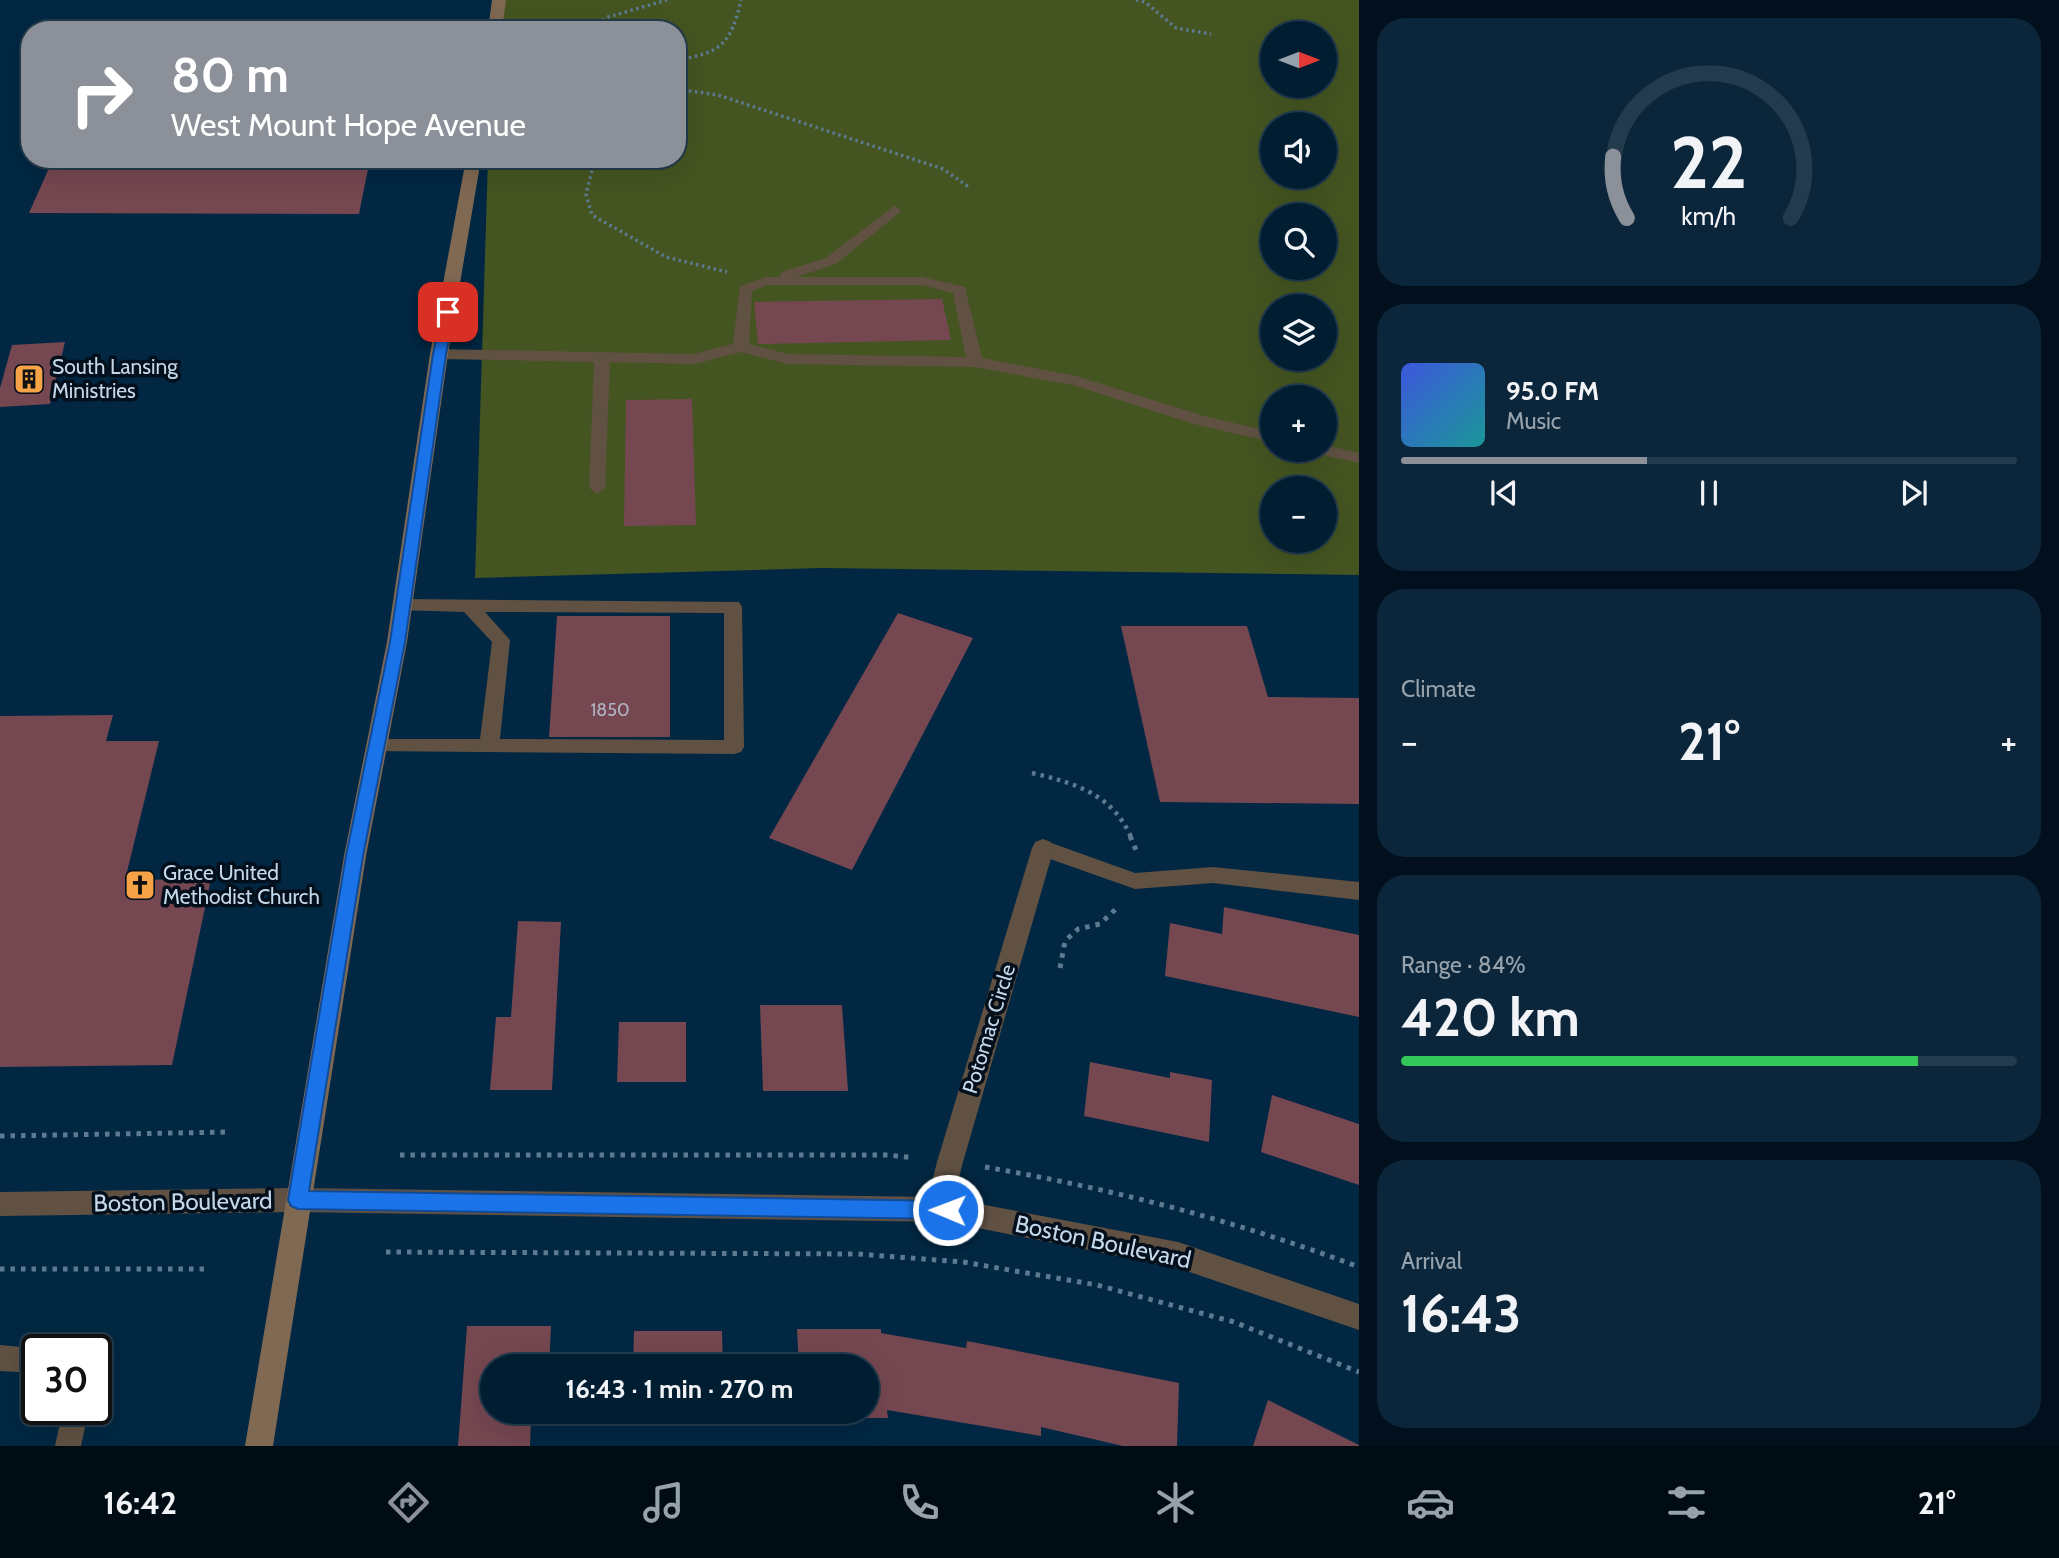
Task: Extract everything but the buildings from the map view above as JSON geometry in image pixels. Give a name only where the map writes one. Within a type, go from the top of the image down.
[{"type":"street","points":[[496,21],[499,0]]},
{"type":"street","points":[[259,1446],[355,856],[403,605],[439,354],[472,168]]},
{"type":"street","name":"Potomac Circle","points":[[948,1210],[944,1186],[950,1162],[1043,848]]},
{"type":"street","name":"Boston Boulevard","points":[[0,1204],[298,1200],[948,1210],[1178,1255],[1359,1317]]},
{"type":"lane","points":[[741,347],[745,289],[831,261],[894,210]]},
{"type":"lane","points":[[766,281],[922,281],[960,290],[975,362]]},
{"type":"lane","points":[[439,354],[694,359],[741,347],[788,359],[975,362],[1076,381],[1200,420],[1260,434]]},
{"type":"lane","points":[[597,488],[603,359]]},
{"type":"lane","points":[[1337,453],[1359,458]]},
{"type":"lane","points":[[377,746],[734,747],[733,607],[403,605]]},
{"type":"lane","points":[[468,605],[501,640],[489,747]]},
{"type":"lane","points":[[1043,848],[1135,881],[1213,875],[1359,891]]},
{"type":"lane","points":[[0,1358],[21,1359]]},
{"type":"lane","points":[[68,1446],[73,1425]]},
{"type":"path","points":[[603,21],[667,0]]},
{"type":"path","points":[[686,59],[709,55],[723,48],[735,30],[741,0]]},
{"type":"path","points":[[1136,0],[1145,2],[1175,28],[1211,34]]},
{"type":"path","points":[[686,90],[718,95],[943,169],[969,187]]},
{"type":"path","points":[[593,168],[586,194],[592,215],[666,257],[729,273],[745,289]]},
{"type":"path","points":[[0,1136],[231,1132]]},
{"type":"path","points":[[386,1252],[858,1254],[963,1262],[1097,1285],[1221,1319],[1359,1372]]},
{"type":"path","points":[[0,1269],[204,1269]]},
{"type":"green space","points":[[499,0],[1359,0],[1359,575],[821,568],[475,578],[488,168],[686,168],[686,21],[496,21]]},
{"type":"place","name":"South Lansing Ministries","points":[[29,379]]},
{"type":"place","name":"Grace United Methodist Church","points":[[140,885]]},
{"type":"route","points":[[448,312],[439,354],[397,642],[355,856],[298,1200],[948,1210]]}]
